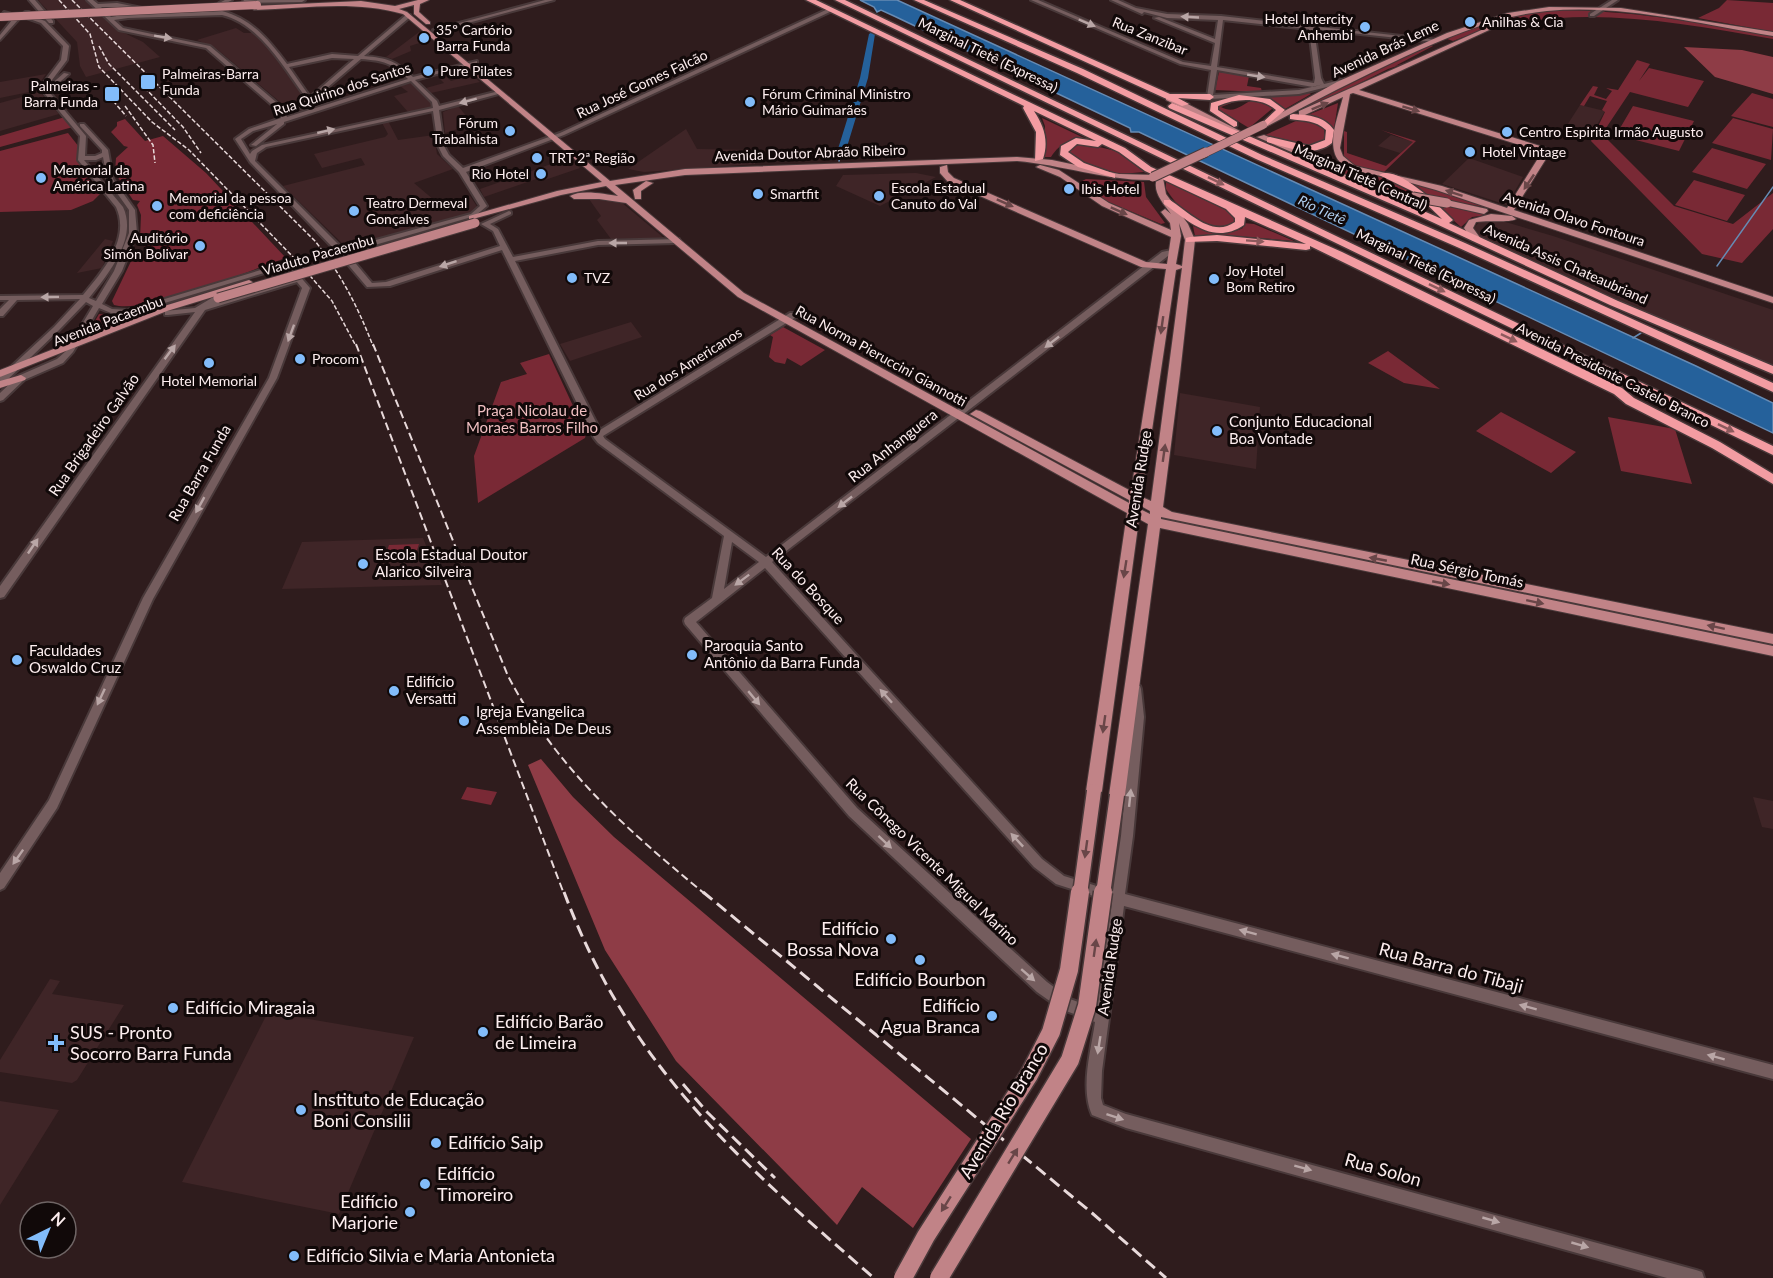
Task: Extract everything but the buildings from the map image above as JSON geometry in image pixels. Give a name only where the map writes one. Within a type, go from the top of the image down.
[{"type":"highway","points":[[810,0],[1022,100],[1129,147],[1357,260],[1364,266]]},
{"type":"highway","points":[[824,0],[1122,150],[1148,169],[1338,254]]},
{"type":"highway","name":"Marginal Tietê (Expressa)","points":[[839,0],[1773,451]]},
{"type":"highway","name":"Marginal Tietê (Expressa)","points":[[918,0],[1080,71],[1279,166],[1461,245],[1773,388]]},
{"type":"highway","name":"Marginal Tietê (Central)","points":[[938,0],[1773,378]]},
{"type":"highway","points":[[954,0],[1242,129],[1263,129],[1307,148],[1321,147],[1329,141],[1330,130],[1326,125],[1312,119],[1293,117]]},
{"type":"highway","points":[[977,17],[1080,71]]},
{"type":"highway","points":[[1026,32],[1132,89]]},
{"type":"highway","points":[[955,56],[957,60],[1019,93],[1040,127],[1041,147],[1035,162]]},
{"type":"highway","points":[[1114,87],[1391,206]]},
{"type":"highway","points":[[1153,90],[1176,96],[1210,97]]},
{"type":"highway","points":[[1242,129],[1214,111],[1214,105],[1221,101],[1240,99],[1272,103],[1281,110],[1263,129]]},
{"type":"highway","points":[[1157,101],[1348,182],[1476,242]]},
{"type":"highway","points":[[1112,176],[1066,157],[1063,152],[1067,144],[1079,141],[1098,144],[1134,158]]},
{"type":"highway","points":[[1282,161],[1461,245]]},
{"type":"highway","points":[[1384,175],[1418,190],[1441,215],[1476,242]]},
{"type":"highway","points":[[1216,192],[1232,197],[1362,258],[1384,263]]},
{"type":"highway","points":[[1167,202],[1195,225],[1214,230],[1233,228],[1240,224],[1238,215],[1229,207]]},
{"type":"highway","points":[[1190,240],[1208,238],[1278,243],[1338,254]]},
{"type":"highway","name":"Avenida Assis Chateaubriand","points":[[1476,242],[1773,370]]},
{"type":"highway","name":"Avenida Presidente Castelo Branco","points":[[1338,254],[1618,391],[1630,401],[1705,439],[1773,480]]},
{"type":"highway","points":[[1618,391],[1773,461]]},
{"type":"main road","points":[[255,7],[353,0]]},
{"type":"main road","points":[[389,8],[433,0]]},
{"type":"main road","points":[[1,17],[375,2],[408,16],[499,93],[608,172],[616,184]]},
{"type":"main road","points":[[421,3],[416,13],[475,62],[592,170],[616,184]]},
{"type":"main road","name":"Avenida Brás Leme","points":[[1263,129],[1314,90],[1348,80],[1435,40],[1490,18],[1594,11],[1773,34]]},
{"type":"main road","name":"Avenida Brás Leme","points":[[1263,129],[1351,93],[1500,24],[1545,13]]},
{"type":"main road","name":"Avenida Brás Leme","points":[[1734,30],[1773,40]]},
{"type":"main road","points":[[1449,34],[1447,38],[1461,41]]},
{"type":"main road","points":[[1372,82],[1391,69],[1441,43],[1435,40]]},
{"type":"main road","points":[[1364,171],[1343,162],[1336,153],[1351,93],[1547,151],[1512,215]]},
{"type":"main road","name":"Avenida Assis Chateaubriand","points":[[1167,96],[1220,123],[1365,186],[1491,214]]},
{"type":"main road","name":"Avenida Olavo Fontoura","points":[[1263,129],[1315,160],[1412,180],[1654,263],[1757,294],[1772,303]]},
{"type":"main road","name":"Avenida Doutor Abraão Ribeiro","points":[[652,179],[904,170],[1052,161],[1112,176],[1135,179],[1155,178],[1263,129]]},
{"type":"main road","points":[[1052,161],[1067,144]]},
{"type":"main road","points":[[951,180],[944,173],[944,167],[950,163],[971,160]]},
{"type":"main road","name":"Avenida Doutor Abraão Ribeiro","points":[[476,220],[616,184],[726,169],[971,160],[1035,162]]},
{"type":"main road","points":[[1035,162],[1056,171],[1103,203],[1176,236]]},
{"type":"main road","points":[[574,193],[593,181],[592,170]]},
{"type":"main road","points":[[904,170],[934,172],[1170,273],[1187,264]]},
{"type":"main road","points":[[608,172],[652,179]]},
{"type":"main road","points":[[1076,186],[1076,180],[1081,177],[1135,179]]},
{"type":"main road","points":[[1176,236],[1174,222],[1150,190],[1150,180],[1155,178],[1159,190],[1187,227],[1190,240]]},
{"type":"main road","points":[[574,193],[633,199],[638,190],[652,179]]},
{"type":"main road","name":"Rua Norma Pieruccini Giannotti","points":[[616,184],[676,241],[741,295],[788,318],[1155,516]]},
{"type":"main road","name":"Rua Norma Pieruccini Giannotti","points":[[633,199],[788,318]]},
{"type":"main road","name":"Avenida Olavo Fontoura","points":[[1476,242],[1469,231],[1470,223],[1491,214],[1512,215],[1585,236],[1683,276],[1772,303]]},
{"type":"main road","name":"Viaduto Pacaembu","points":[[168,313],[219,295],[476,220]]},
{"type":"main road","name":"Avenida Rudge","points":[[1094,791],[1115,633],[1176,236]]},
{"type":"main road","name":"Avenida Rudge","points":[[1117,795],[1175,374],[1190,240]]},
{"type":"main road","points":[[1683,276],[1676,270],[1757,294]]},
{"type":"main road","name":"Viaduto Pacaembu","points":[[194,299],[219,295]]},
{"type":"main road","points":[[134,311],[194,299]]},
{"type":"main road","name":"Avenida Pacaembu","points":[[1,380],[71,348],[194,299]]},
{"type":"main road","name":"Avenida Pacaembu","points":[[1,380],[71,348],[168,313]]},
{"type":"main road","name":"Rua Sérgio Tomás","points":[[1155,516],[1773,639]]},
{"type":"main road","name":"Rua Sérgio Tomás","points":[[1155,516],[1773,651]]},
{"type":"main road","name":"Avenida Rio Branco","points":[[903,1278],[926,1236],[1029,1075],[1052,1032],[1069,970],[1094,791]]},
{"type":"main road","name":"Avenida Rio Branco","points":[[939,1278],[1044,1106],[1070,1060],[1078,1039],[1087,1006],[1117,795]]},
{"type":"street","points":[[29,0],[26,16],[52,29],[66,46],[66,56],[51,87],[102,146],[112,182],[132,210],[130,244],[109,287],[71,348]]},
{"type":"street","points":[[1,17],[23,9],[29,0]]},
{"type":"street","points":[[0,398],[17,373],[93,287],[115,255],[124,222],[116,204],[81,159],[83,136],[43,88],[70,57],[71,48],[49,20],[29,0]]},
{"type":"street","points":[[90,0],[121,29],[208,47],[282,110],[285,120]]},
{"type":"street","points":[[104,11],[117,5],[131,9],[221,4],[231,1],[302,0]]},
{"type":"street","points":[[436,30],[551,0]]},
{"type":"street","name":"Rua Zanzibar","points":[[1034,0],[1179,62],[1299,83],[1314,90]]},
{"type":"street","points":[[1114,0],[1160,15]]},
{"type":"street","points":[[1594,11],[1615,0]]},
{"type":"street","points":[[128,16],[131,9]]},
{"type":"street","points":[[1137,9],[1218,42]]},
{"type":"street","name":"Rua José Gomes Falcão","points":[[462,171],[557,136],[830,10]]},
{"type":"street","points":[[1,17],[27,12],[39,13],[49,20]]},
{"type":"street","points":[[109,19],[128,16],[232,15],[267,42],[305,93],[308,101]]},
{"type":"street","points":[[1148,15],[1221,18],[1435,40]]},
{"type":"street","points":[[252,161],[256,150],[267,142],[285,120],[408,16]]},
{"type":"street","points":[[1,17],[15,20],[36,19]]},
{"type":"street","points":[[1221,18],[1210,97],[1314,90],[1348,80]]},
{"type":"street","points":[[0,38],[15,20]]},
{"type":"street","points":[[1311,27],[1318,78],[1314,90]]},
{"type":"street","points":[[284,66],[330,56],[388,60],[412,79],[435,102],[441,146],[446,156],[462,171],[484,206],[476,220],[378,256],[352,263]]},
{"type":"street","name":"Rua Quirino dos Santos","points":[[242,146],[239,137],[251,130],[412,79],[475,62]]},
{"type":"street","points":[[1318,78],[1327,86]]},
{"type":"street","points":[[305,93],[323,88]]},
{"type":"street","points":[[499,93],[437,110],[400,114],[242,146],[252,161],[342,252],[367,283],[376,286],[504,247]]},
{"type":"street","points":[[282,110],[302,107]]},
{"type":"street","points":[[83,149],[102,146]]},
{"type":"street","points":[[81,159],[96,158],[106,154]]},
{"type":"street","points":[[89,171],[97,165],[108,168]]},
{"type":"street","points":[[476,220],[496,230],[498,219],[508,210]]},
{"type":"street","points":[[342,252],[476,220],[498,219]]},
{"type":"street","name":"Rua do Bosque","points":[[496,230],[597,436],[606,446],[766,562],[1045,870],[1070,884],[1120,898]]},
{"type":"street","points":[[510,260],[598,243],[676,241]]},
{"type":"street","points":[[371,244],[378,256]]},
{"type":"street","name":"Rua Anhanguera","points":[[689,621],[1150,266],[1173,251]]},
{"type":"street","points":[[0,298],[84,297],[116,312],[134,311],[273,267],[286,267],[299,279]]},
{"type":"street","name":"Avenida Pacaembu","points":[[168,313],[202,308],[299,279]]},
{"type":"street","name":"Rua Barra Funda","points":[[0,884],[53,804],[148,598],[273,378],[306,291],[299,279]]},
{"type":"street","points":[[93,287],[109,287]]},
{"type":"street","name":"Rua Brigadeiro Galvão","points":[[0,594],[202,308],[219,295]]},
{"type":"street","points":[[0,314],[15,298]]},
{"type":"street","name":"Rua dos Americanos","points":[[597,436],[788,318]]},
{"type":"street","points":[[717,599],[729,534]]},
{"type":"street","points":[[725,551],[734,544],[745,546]]},
{"type":"street","name":"Rua Cônego Vicente Miguel Marino","points":[[689,621],[853,812],[1042,987],[1066,1004],[1103,1018]]},
{"type":"street","name":"Avenida Rudge","points":[[1095,1071],[1120,898],[1138,717],[1133,683]]},
{"type":"street","name":"Rua Barra do Tibaji","points":[[1120,898],[1773,1072]]},
{"type":"street","name":"Rua Solon","points":[[1095,1071],[1094,1104],[1097,1110],[1113,1117],[1696,1278]]},
{"type":"shaded area","points":[[38,0],[87,0],[118,30],[143,42],[160,57],[86,77],[80,66],[77,42]]},
{"type":"shaded area","points":[[236,28],[244,33],[252,33],[265,44],[302,95],[300,100],[286,107],[218,50],[197,40]]},
{"type":"shaded area","points":[[419,32],[429,40],[410,46],[411,51],[392,59],[386,57]]},
{"type":"shaded area","points":[[1684,47],[1742,50],[1773,57],[1773,94],[1715,77]]},
{"type":"shaded area","points":[[46,74],[34,91],[0,98],[0,82]]},
{"type":"shaded area","points":[[443,74],[451,81],[472,75],[480,82],[431,93],[426,88],[444,83],[436,75]]},
{"type":"shaded area","points":[[411,83],[431,102],[434,109],[408,112],[394,96],[408,92],[400,86]]},
{"type":"shaded area","points":[[40,92],[59,114],[0,131],[0,103]]},
{"type":"shaded area","points":[[1580,105],[1605,111],[1590,137],[1564,130]]},
{"type":"shaded area","points":[[458,106],[473,124],[445,133],[443,112]]},
{"type":"shaded area","points":[[387,119],[398,140],[434,135],[437,154],[453,169],[414,183],[441,206],[470,196],[478,208],[475,212],[347,248],[283,186],[365,165],[361,158],[322,168],[314,154],[385,137],[388,134],[381,121]]},
{"type":"shaded area","points":[[686,129],[697,149],[756,150],[755,164],[644,172],[628,169]]},
{"type":"shaded area","points":[[1391,135],[1414,142],[1400,153],[1378,146]]},
{"type":"shaded area","points":[[568,158],[580,168],[542,181],[539,178],[484,197],[480,189]]},
{"type":"shaded area","points":[[1469,158],[1523,177],[1507,205],[1442,184]]},
{"type":"shaded area","name":"Escola Estadual Canuto do Val","points":[[916,173],[936,177],[880,206],[836,186],[843,175]]},
{"type":"shaded area","points":[[589,199],[621,202],[664,238],[611,239],[597,220],[601,216]]},
{"type":"shaded area","points":[[1480,221],[1502,221],[1553,236],[1773,310],[1773,367],[1625,304],[1481,238],[1473,229]]},
{"type":"shaded area","points":[[105,239],[113,241],[102,268],[77,273]]},
{"type":"shaded area","points":[[631,322],[642,337],[570,361],[560,344]]},
{"type":"shaded area","name":"Conjunto Educacional Boa Vontade","points":[[1180,393],[1260,407],[1256,469],[1174,455]]},
{"type":"shaded area","name":"Escola Estadual Doutor Alarico Silveira","points":[[423,538],[442,585],[282,589],[302,542]]},
{"type":"shaded area","points":[[541,759],[573,797],[614,837],[971,1139],[913,1228],[862,1187],[837,1225],[676,1061],[605,950],[528,765]]},
{"type":"shaded area","points":[[1753,797],[1773,801],[1773,829],[1762,827]]},
{"type":"shaded area","name":"SUS - Pronto Socorro Barra Funda","points":[[50,979],[60,981],[52,994],[124,1005],[77,1080],[72,1083],[0,1072],[0,1060]]},
{"type":"shaded area","name":"Instituto de Educação Boni Consilii","points":[[268,1012],[414,1037],[339,1214],[182,1182]]},
{"type":"shaded area","points":[[0,1101],[59,1110],[0,1205]]},
{"type":"green space","points":[[1727,0],[1773,3],[1773,32],[1698,18],[1719,8]]},
{"type":"green space","points":[[1545,10],[1660,17],[1773,35],[1773,39],[1651,20],[1571,17],[1492,28],[1453,41],[1444,38],[1484,21]]},
{"type":"green space","points":[[1430,45],[1433,46],[1395,66],[1412,61],[1388,69],[1302,112],[1297,110]]},
{"type":"green space","points":[[1637,60],[1650,64],[1639,81],[1649,68],[1704,81],[1688,107],[1630,92],[1602,134],[1674,206],[1733,224],[1773,193],[1773,229],[1742,263],[1702,254],[1591,141],[1605,112],[1602,110],[1607,101],[1590,96],[1584,106],[1580,105],[1593,86],[1598,87],[1594,95],[1606,99],[1612,91],[1606,88],[1618,90]]},
{"type":"green space","points":[[1219,72],[1249,76],[1247,86],[1261,88],[1262,92],[1215,90]]},
{"type":"green space","points":[[1752,93],[1773,99],[1773,127],[1731,116]]},
{"type":"green space","points":[[1311,94],[1285,109],[1273,101],[1254,97]]},
{"type":"green space","points":[[1251,101],[1264,102],[1273,108],[1249,128],[1218,109],[1222,103],[1234,102],[1221,107],[1230,110]]},
{"type":"green space","points":[[1338,103],[1334,129],[1324,121],[1305,116]]},
{"type":"green space","points":[[1633,106],[1694,121],[1679,151],[1616,135]]},
{"type":"green space","points":[[65,117],[73,127],[0,147],[0,136]]},
{"type":"green space","points":[[1042,118],[1086,139],[1066,143],[1058,148],[1051,157],[1044,157],[1045,126]]},
{"type":"green space","points":[[1733,118],[1773,129],[1771,160],[1712,143]]},
{"type":"green space","name":"Memorial da América Latina","points":[[125,119],[145,141],[163,136],[206,173],[286,258],[173,297],[129,306],[114,305],[112,301],[133,257],[145,252],[146,248],[143,245],[146,241],[140,239],[141,215],[137,205],[140,201],[133,200],[115,173],[116,158],[128,147],[124,146],[111,132],[117,126],[117,122]]},
{"type":"green space","points":[[1298,120],[1324,126],[1324,141],[1317,145],[1302,146],[1263,136]]},
{"type":"green space","points":[[1381,130],[1416,141],[1384,172],[1362,169],[1344,159],[1344,131],[1347,132],[1347,153],[1386,166],[1413,142]]},
{"type":"green space","name":"Memorial da América Latina","points":[[68,133],[79,147],[78,161],[101,193],[93,201],[71,210],[0,212],[0,151]]},
{"type":"green space","points":[[1082,143],[1116,151],[1143,170],[1229,211],[1237,220],[1233,225],[1221,227],[1202,224],[1179,206],[1166,189],[1166,182],[1144,172],[1121,174],[1098,169],[1073,158],[1065,150],[1073,144]]},
{"type":"green space","points":[[1278,148],[1323,164],[1389,179],[1417,195],[1356,181]]},
{"type":"green space","points":[[1712,148],[1766,164],[1747,189],[1692,172]]},
{"type":"green space","points":[[1086,179],[1144,182],[1146,197],[1165,223],[1161,224],[1106,201],[1081,185],[1080,182]]},
{"type":"green space","points":[[1400,179],[1495,209],[1428,197],[1419,189]]},
{"type":"green space","points":[[1694,180],[1745,195],[1727,221],[1675,205]]},
{"type":"green space","points":[[1435,204],[1488,215],[1472,217],[1461,227]]},
{"type":"green space","points":[[1243,223],[1254,224],[1294,241],[1213,234],[1195,236],[1193,226],[1212,231],[1231,232],[1243,228]]},
{"type":"green space","points":[[99,314],[120,316],[138,314],[87,335]]},
{"type":"green space","points":[[783,327],[825,350],[801,366],[787,358],[785,364],[775,362],[769,357],[773,337],[770,335]]},
{"type":"green space","points":[[1388,351],[1440,389],[1404,383],[1368,363]]},
{"type":"green space","name":"Praça Nicolau de Moraes Barros Filho","points":[[549,354],[586,434],[585,438],[478,503],[474,456],[501,382],[527,374],[520,363]]},
{"type":"green space","points":[[1501,412],[1576,452],[1551,473],[1476,431]]},
{"type":"green space","points":[[1608,417],[1675,429],[1692,484],[1621,471]]},
{"type":"green space","points":[[419,544],[415,556],[385,557],[389,545]]},
{"type":"green space","points":[[467,787],[497,792],[491,805],[461,799]]},
{"type":"water","name":"Rio Tietê","points":[[860,0],[897,0],[1696,366],[1773,403],[1773,433],[1139,132],[1131,132],[1130,128],[894,16],[881,10],[877,12],[874,7]]},
{"type":"waterway","points":[[829,158],[842,150],[864,78],[872,34]]},
{"type":"waterway","points":[[839,161],[842,150]]},
{"type":"waterway","points":[[1717,266],[1773,187]]},
{"type":"waterway","points":[[1633,338],[1641,333]]},
{"type":"railway","points":[[59,0],[90,34],[99,67],[152,122],[189,150],[298,262],[332,301],[356,346]]},
{"type":"railway","points":[[72,0],[315,241],[348,291],[373,346]]},
{"type":"railway","points":[[99,46],[109,64],[175,130]]},
{"type":"railway","points":[[140,83],[183,127],[201,153]]},
{"type":"railway","points":[[109,96],[126,116]]},
{"type":"railway","points":[[125,106],[153,145],[155,163]]},
{"type":"railway","points":[[356,344],[564,894]]},
{"type":"railway","points":[[373,344],[508,676],[527,709],[571,768],[620,821],[705,894]]},
{"type":"railway","points":[[564,892],[590,954],[621,1009],[655,1059],[692,1106],[777,1192],[874,1278]]},
{"type":"railway","points":[[703,892],[1092,1213],[1166,1278]]},
{"type":"railway","points":[[683,1084],[707,1112],[775,1178]]},
{"type":"place","name":"Anilhas & Cia","points":[[1470,22]]},
{"type":"place","name":"Hotel Intercity Anhembi","points":[[1365,27]]},
{"type":"place","name":"35º Cartório Barra Funda","points":[[424,38]]},
{"type":"place","name":"Pure Pilates","points":[[428,71]]},
{"type":"place","name":"Palmeiras-Barra Funda","points":[[148,82]]},
{"type":"place","name":"Palmeiras - Barra Funda","points":[[112,94]]},
{"type":"place","name":"Fórum Criminal Ministro Mário Guimarães","points":[[750,102]]},
{"type":"place","name":"Fórum Trabalhista","points":[[510,131]]},
{"type":"place","name":"Centro Espirita Irmão Augusto","points":[[1507,132]]},
{"type":"place","name":"Hotel Vintage","points":[[1470,152]]},
{"type":"place","name":"TRT 2ª Região","points":[[537,158]]},
{"type":"place","name":"Rio Hotel","points":[[541,174]]},
{"type":"place","name":"Memorial da América Latina","points":[[41,178]]},
{"type":"place","name":"Ibis Hotel","points":[[1069,189]]},
{"type":"place","name":"Smartfit","points":[[758,194]]},
{"type":"place","name":"Escola Estadual Canuto do Val","points":[[879,196]]},
{"type":"place","name":"Memorial da pessoa com deficiência","points":[[157,206]]},
{"type":"place","name":"Teatro Dermeval Gonçalves","points":[[354,211]]},
{"type":"place","name":"Auditório Simón Bolivar","points":[[200,246]]},
{"type":"place","name":"TVZ","points":[[572,278]]},
{"type":"place","name":"Joy Hotel Bom Retiro","points":[[1214,279]]},
{"type":"place","name":"Procom","points":[[300,359]]},
{"type":"place","name":"Hotel Memorial","points":[[209,363]]},
{"type":"place","name":"Conjunto Educacional Boa Vontade","points":[[1217,431]]},
{"type":"place","name":"Escola Estadual Doutor Alarico Silveira","points":[[363,564]]},
{"type":"place","name":"Paroquia Santo Antônio da Barra Funda","points":[[692,655]]},
{"type":"place","name":"Faculdades Oswaldo Cruz","points":[[17,660]]},
{"type":"place","name":"Edifício Versatti","points":[[394,691]]},
{"type":"place","name":"Igreja Evangelica Assembleia De Deus","points":[[464,721]]},
{"type":"place","name":"Edifício Bossa Nova","points":[[891,939]]},
{"type":"place","name":"Edifício Bourbon","points":[[920,960]]},
{"type":"place","name":"Edifício Miragaia","points":[[173,1008]]},
{"type":"place","name":"Edifício Agua Branca","points":[[992,1016]]},
{"type":"place","name":"Edifício Barão de Limeira","points":[[483,1032]]},
{"type":"place","name":"SUS - Pronto Socorro Barra Funda","points":[[56,1043]]},
{"type":"place","name":"Instituto de Educação Boni Consilii","points":[[301,1110]]},
{"type":"place","name":"Edifício Saip","points":[[436,1143]]},
{"type":"place","name":"Edifício Timoreiro","points":[[425,1184]]},
{"type":"place","name":"Edifício Marjorie","points":[[410,1212]]},
{"type":"place","name":"Edifício Silvia e Maria Antonieta","points":[[294,1256]]}]
